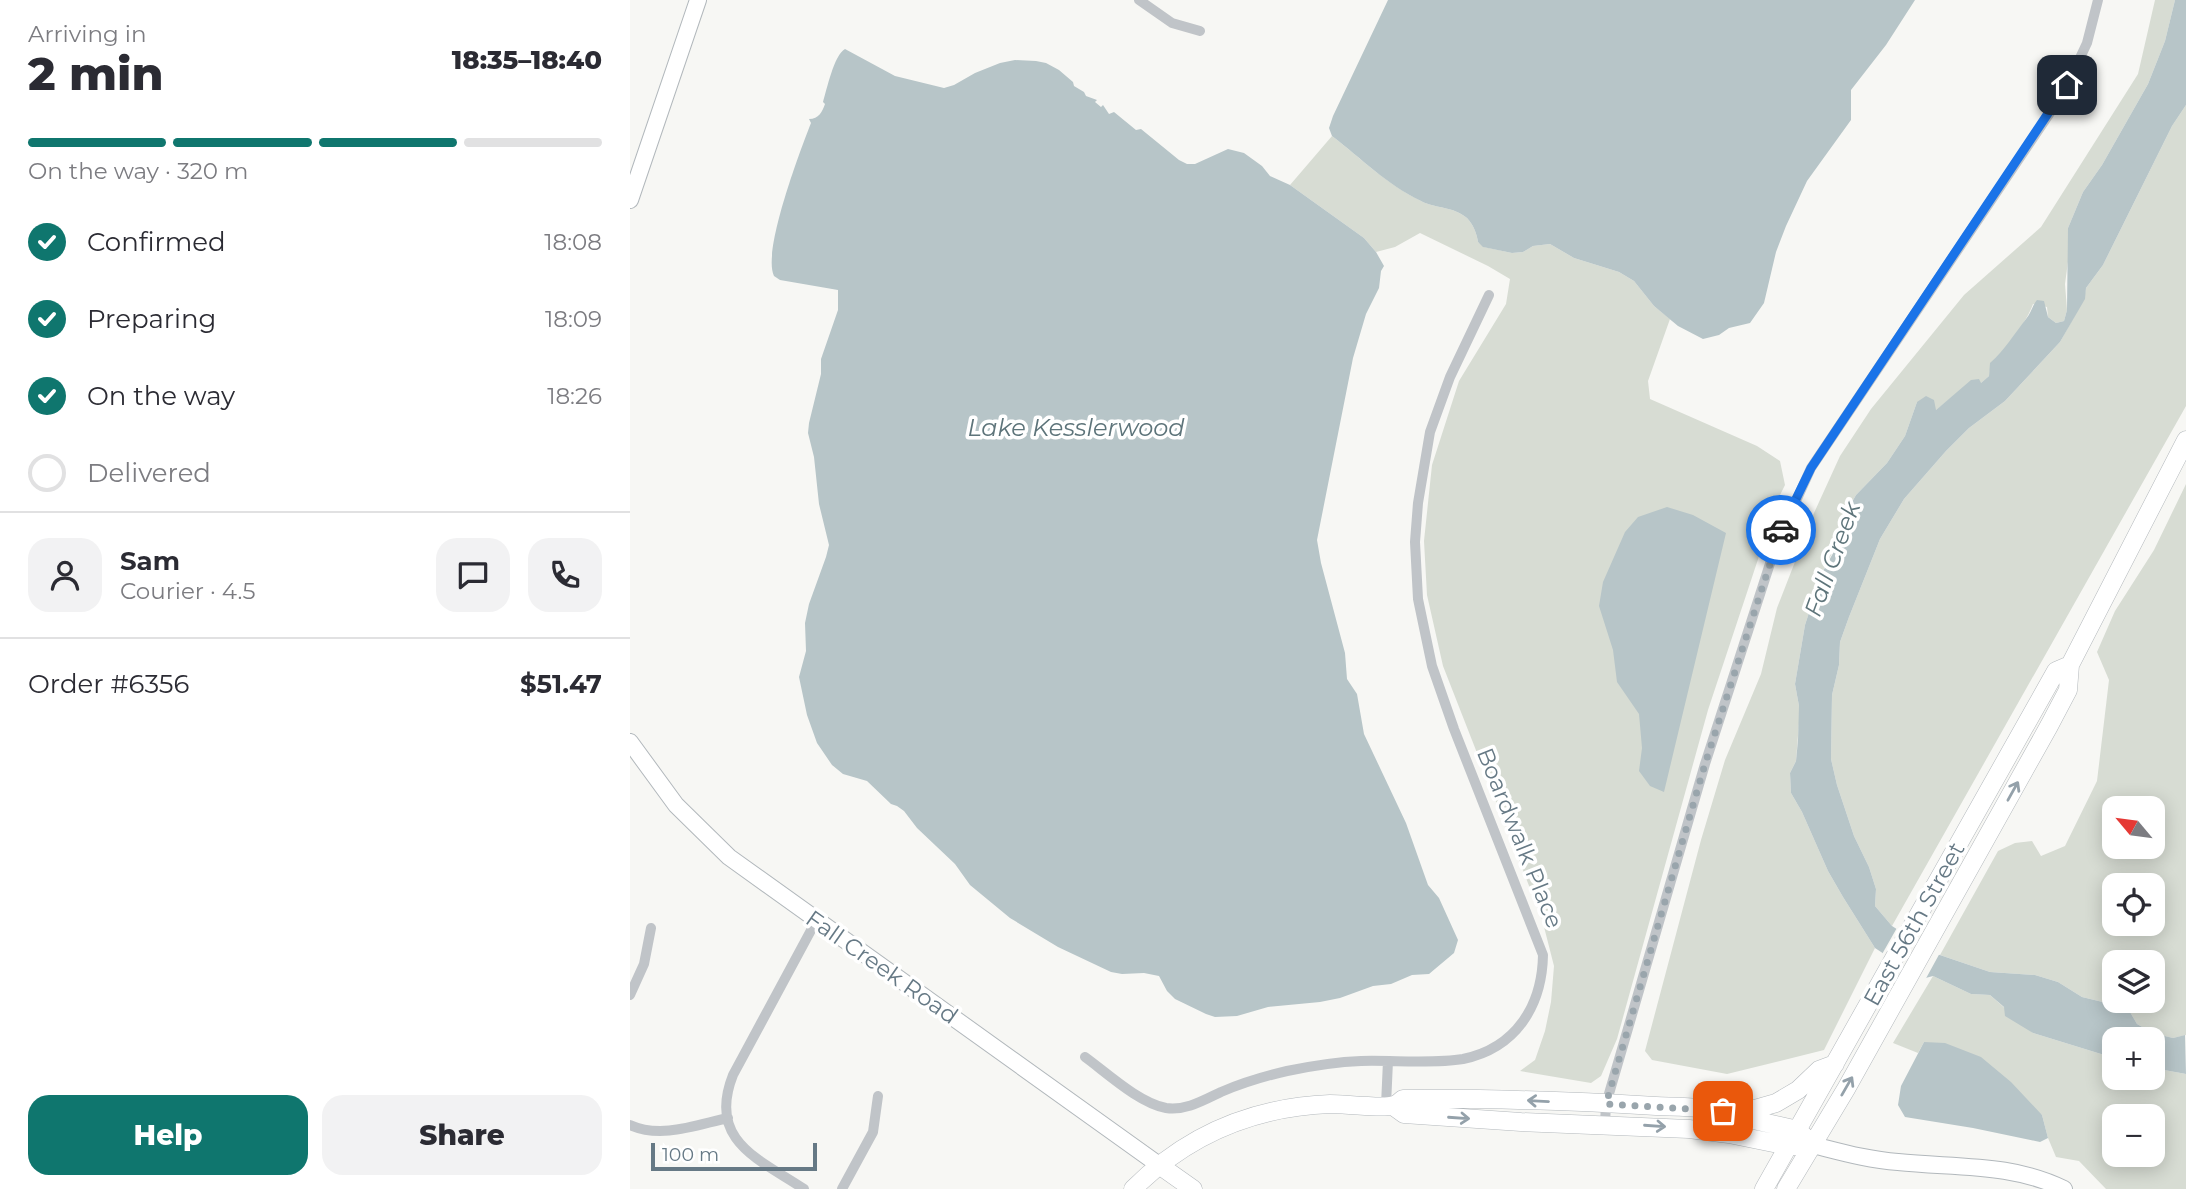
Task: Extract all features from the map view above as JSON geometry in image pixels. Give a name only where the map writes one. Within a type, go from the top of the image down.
[{"type":"main road","points":[[630,201],[698,0]]},
{"type":"main road","name":"East 56th Street","points":[[1786,1189],[1980,851],[2068,690],[2070,665],[2186,439]]},
{"type":"main road","name":"East 56th Street","points":[[1764,1189],[2056,671],[2070,665]]},
{"type":"main road","name":"Fall Creek Road","points":[[630,742],[667,794],[709,840],[729,857],[1159,1165]]},
{"type":"main road","points":[[1390,1106],[1403,1099],[1606,1104],[1723,1111],[1755,1109],[1776,1103],[1798,1090],[1819,1070],[1835,1063]]},
{"type":"main road","points":[[1133,1189],[1180,1149],[1205,1135],[1276,1112],[1330,1104],[1390,1106],[1404,1114],[1704,1130],[1793,1138]]},
{"type":"main road","points":[[1723,1111],[1812,1145],[1884,1161],[2006,1170],[2064,1189]]},
{"type":"main road","points":[[1159,1165],[1193,1189]]},
{"type":"street","points":[[1139,0],[1172,23],[1200,31]]},
{"type":"street","points":[[1605,1124],[1606,1104],[1705,764],[1787,516],[1811,468],[2064,92],[2084,50],[2098,0]]},
{"type":"street","name":"Boardwalk Place","points":[[1085,1057],[1147,1101],[1172,1108],[1187,1107],[1249,1082],[1289,1071],[1350,1062],[1451,1060],[1472,1057],[1504,1041],[1522,1023],[1533,1006],[1541,984],[1543,954],[1454,729],[1432,666],[1418,599],[1415,542],[1418,503],[1430,432],[1450,377],[1489,295]]},
{"type":"street","points":[[804,1189],[749,1154],[735,1138],[728,1118],[727,1101],[733,1075],[817,921]]},
{"type":"street","points":[[630,995],[644,964],[651,928]]},
{"type":"street","points":[[1388,1061],[1390,1106]]},
{"type":"street","points":[[842,1189],[873,1132],[878,1097]]},
{"type":"street","points":[[630,1125],[645,1130],[666,1131],[728,1118]]},
{"type":"shaded area","points":[[2155,0],[2175,0],[2165,41],[2148,84],[2102,165],[2083,192],[2068,228],[2069,254],[2065,284],[2067,310],[2064,321],[2056,323],[2048,317],[2047,307],[2033,304],[2015,336],[1991,363],[1989,376],[1980,384],[1958,392],[1935,411],[1917,402],[1905,436],[1887,463],[1856,495],[1847,511],[1843,531],[1822,573],[1805,625],[1795,684],[1799,723],[1796,761],[1790,773],[1791,793],[1828,871],[1875,948],[1824,1050],[1727,1074],[1652,1060],[1645,1051],[1725,760],[1761,674],[1777,608],[1814,513],[1840,456],[1871,409],[1964,295],[2041,227],[2138,74]]},
{"type":"shaded area","points":[[2186,105],[2186,406],[1892,926],[1875,906],[1876,889],[1854,836],[1831,759],[1832,695],[1839,665],[1840,642],[1880,539],[1904,499],[1946,451],[1969,428],[2005,401],[2060,342],[2084,299],[2086,288],[2103,265],[2172,126]]},
{"type":"shaded area","points":[[1332,136],[1408,194],[1427,204],[1462,214],[1471,223],[1478,242],[1484,247],[1512,253],[1550,244],[1574,258],[1619,272],[1634,281],[1654,306],[1670,319],[1648,381],[1650,399],[1757,446],[1780,461],[1785,485],[1708,710],[1617,1039],[1601,1076],[1591,1083],[1520,1071],[1535,1060],[1545,1031],[1554,966],[1542,919],[1443,666],[1427,595],[1424,541],[1432,465],[1459,381],[1506,304],[1510,279],[1420,233],[1395,247],[1376,252],[1364,238],[1290,185]]},
{"type":"shaded area","points":[[2186,484],[2186,1035],[2173,1038],[2165,1036],[2165,1027],[2142,1027],[2137,1024],[2131,1013],[2165,1013],[2165,950],[2102,950],[2102,1002],[2082,997],[2058,982],[2035,975],[1990,972],[1940,955],[1998,851],[2015,843],[2032,841],[2041,856],[2065,846],[2097,781],[2109,680],[2097,652],[2115,611],[2154,550]]},
{"type":"shaded area","points":[[1933,976],[1971,994],[1990,995],[2033,1033],[2102,1054],[2102,1090],[2165,1090],[2165,1070],[2186,1074],[2186,1189],[2106,1189],[2079,1161],[2056,1157],[2042,1115],[1924,1042],[1918,1053],[1893,1043]]},
{"type":"water","points":[[1388,0],[1915,0],[1886,45],[1851,90],[1851,120],[1807,181],[1776,252],[1764,303],[1750,323],[1703,339],[1678,326],[1654,306],[1634,281],[1619,272],[1574,258],[1550,244],[1512,253],[1483,247],[1478,242],[1471,223],[1462,214],[1427,204],[1408,194],[1332,136],[1329,128],[1333,116]]},
{"type":"water","name":"Fall Creek","points":[[2175,0],[2186,0],[2186,105],[2172,126],[2103,265],[2086,288],[2085,299],[2060,342],[2005,401],[1969,428],[1946,451],[1904,499],[1880,539],[1840,642],[1839,665],[1832,695],[1831,759],[1854,836],[1876,889],[1875,906],[1892,926],[1934,953],[1990,972],[2035,975],[2058,982],[2082,997],[2102,1002],[2102,1013],[2131,1013],[2137,1024],[2142,1027],[2102,1027],[2102,1054],[2033,1033],[2005,1016],[2004,1007],[1990,995],[1971,994],[1933,976],[1922,979],[1875,948],[1828,871],[1791,793],[1790,773],[1796,761],[1798,740],[1799,706],[1795,684],[1805,625],[1822,573],[1843,531],[1847,511],[1856,495],[1887,463],[1905,436],[1917,402],[1926,396],[1934,400],[1936,410],[1971,380],[1979,379],[1981,383],[1989,376],[1990,363],[2028,317],[2037,300],[2044,301],[2048,317],[2056,323],[2064,321],[2067,310],[2068,228],[2083,192],[2102,165],[2148,84],[2165,41]]},
{"type":"water","name":"Lake Kesslerwood","points":[[845,49],[895,76],[944,88],[1000,63],[1015,60],[1046,63],[1059,70],[1086,96],[1097,100],[1095,102],[1101,107],[1103,105],[1109,114],[1114,112],[1136,130],[1141,129],[1187,164],[1195,164],[1228,149],[1244,153],[1262,166],[1270,176],[1290,185],[1364,238],[1376,252],[1384,266],[1379,288],[1366,314],[1353,358],[1317,540],[1345,653],[1347,679],[1357,694],[1364,734],[1406,823],[1428,885],[1439,898],[1458,940],[1454,953],[1429,974],[1412,975],[1391,984],[1373,986],[1320,1002],[1268,1007],[1237,1016],[1215,1017],[1206,1014],[1175,999],[1159,976],[1111,972],[1058,947],[1010,918],[970,885],[955,864],[917,828],[904,811],[891,804],[867,781],[843,774],[832,765],[817,743],[807,715],[799,677],[806,651],[805,623],[809,604],[829,545],[819,504],[814,457],[808,433],[821,374],[821,359],[838,310],[838,290],[780,280],[774,276],[772,264],[778,224],[791,177],[811,123],[809,119],[818,116],[823,110],[834,65]]},
{"type":"water","points":[[1667,507],[1693,515],[1726,533],[1664,792],[1650,786],[1639,771],[1642,748],[1639,714],[1617,682],[1613,650],[1599,606],[1603,582],[1625,532],[1638,517]]},
{"type":"water","name":"Fall Creek","points":[[2185,1035],[2186,1074],[2165,1070],[2165,1036],[2173,1038]]},
{"type":"water","points":[[1924,1042],[1945,1043],[1981,1057],[2011,1082],[2042,1115],[2048,1138],[2040,1142],[1905,1117],[1898,1105],[1901,1086]]},
{"type":"pier","points":[[1898,926],[1935,950],[1941,951],[1924,982],[1881,956]]},
{"type":"way so far","points":[[1723,1111],[1606,1104],[1705,764],[1781,530]]},
{"type":"route","points":[[1781,530],[1811,468],[2067,85]]}]
